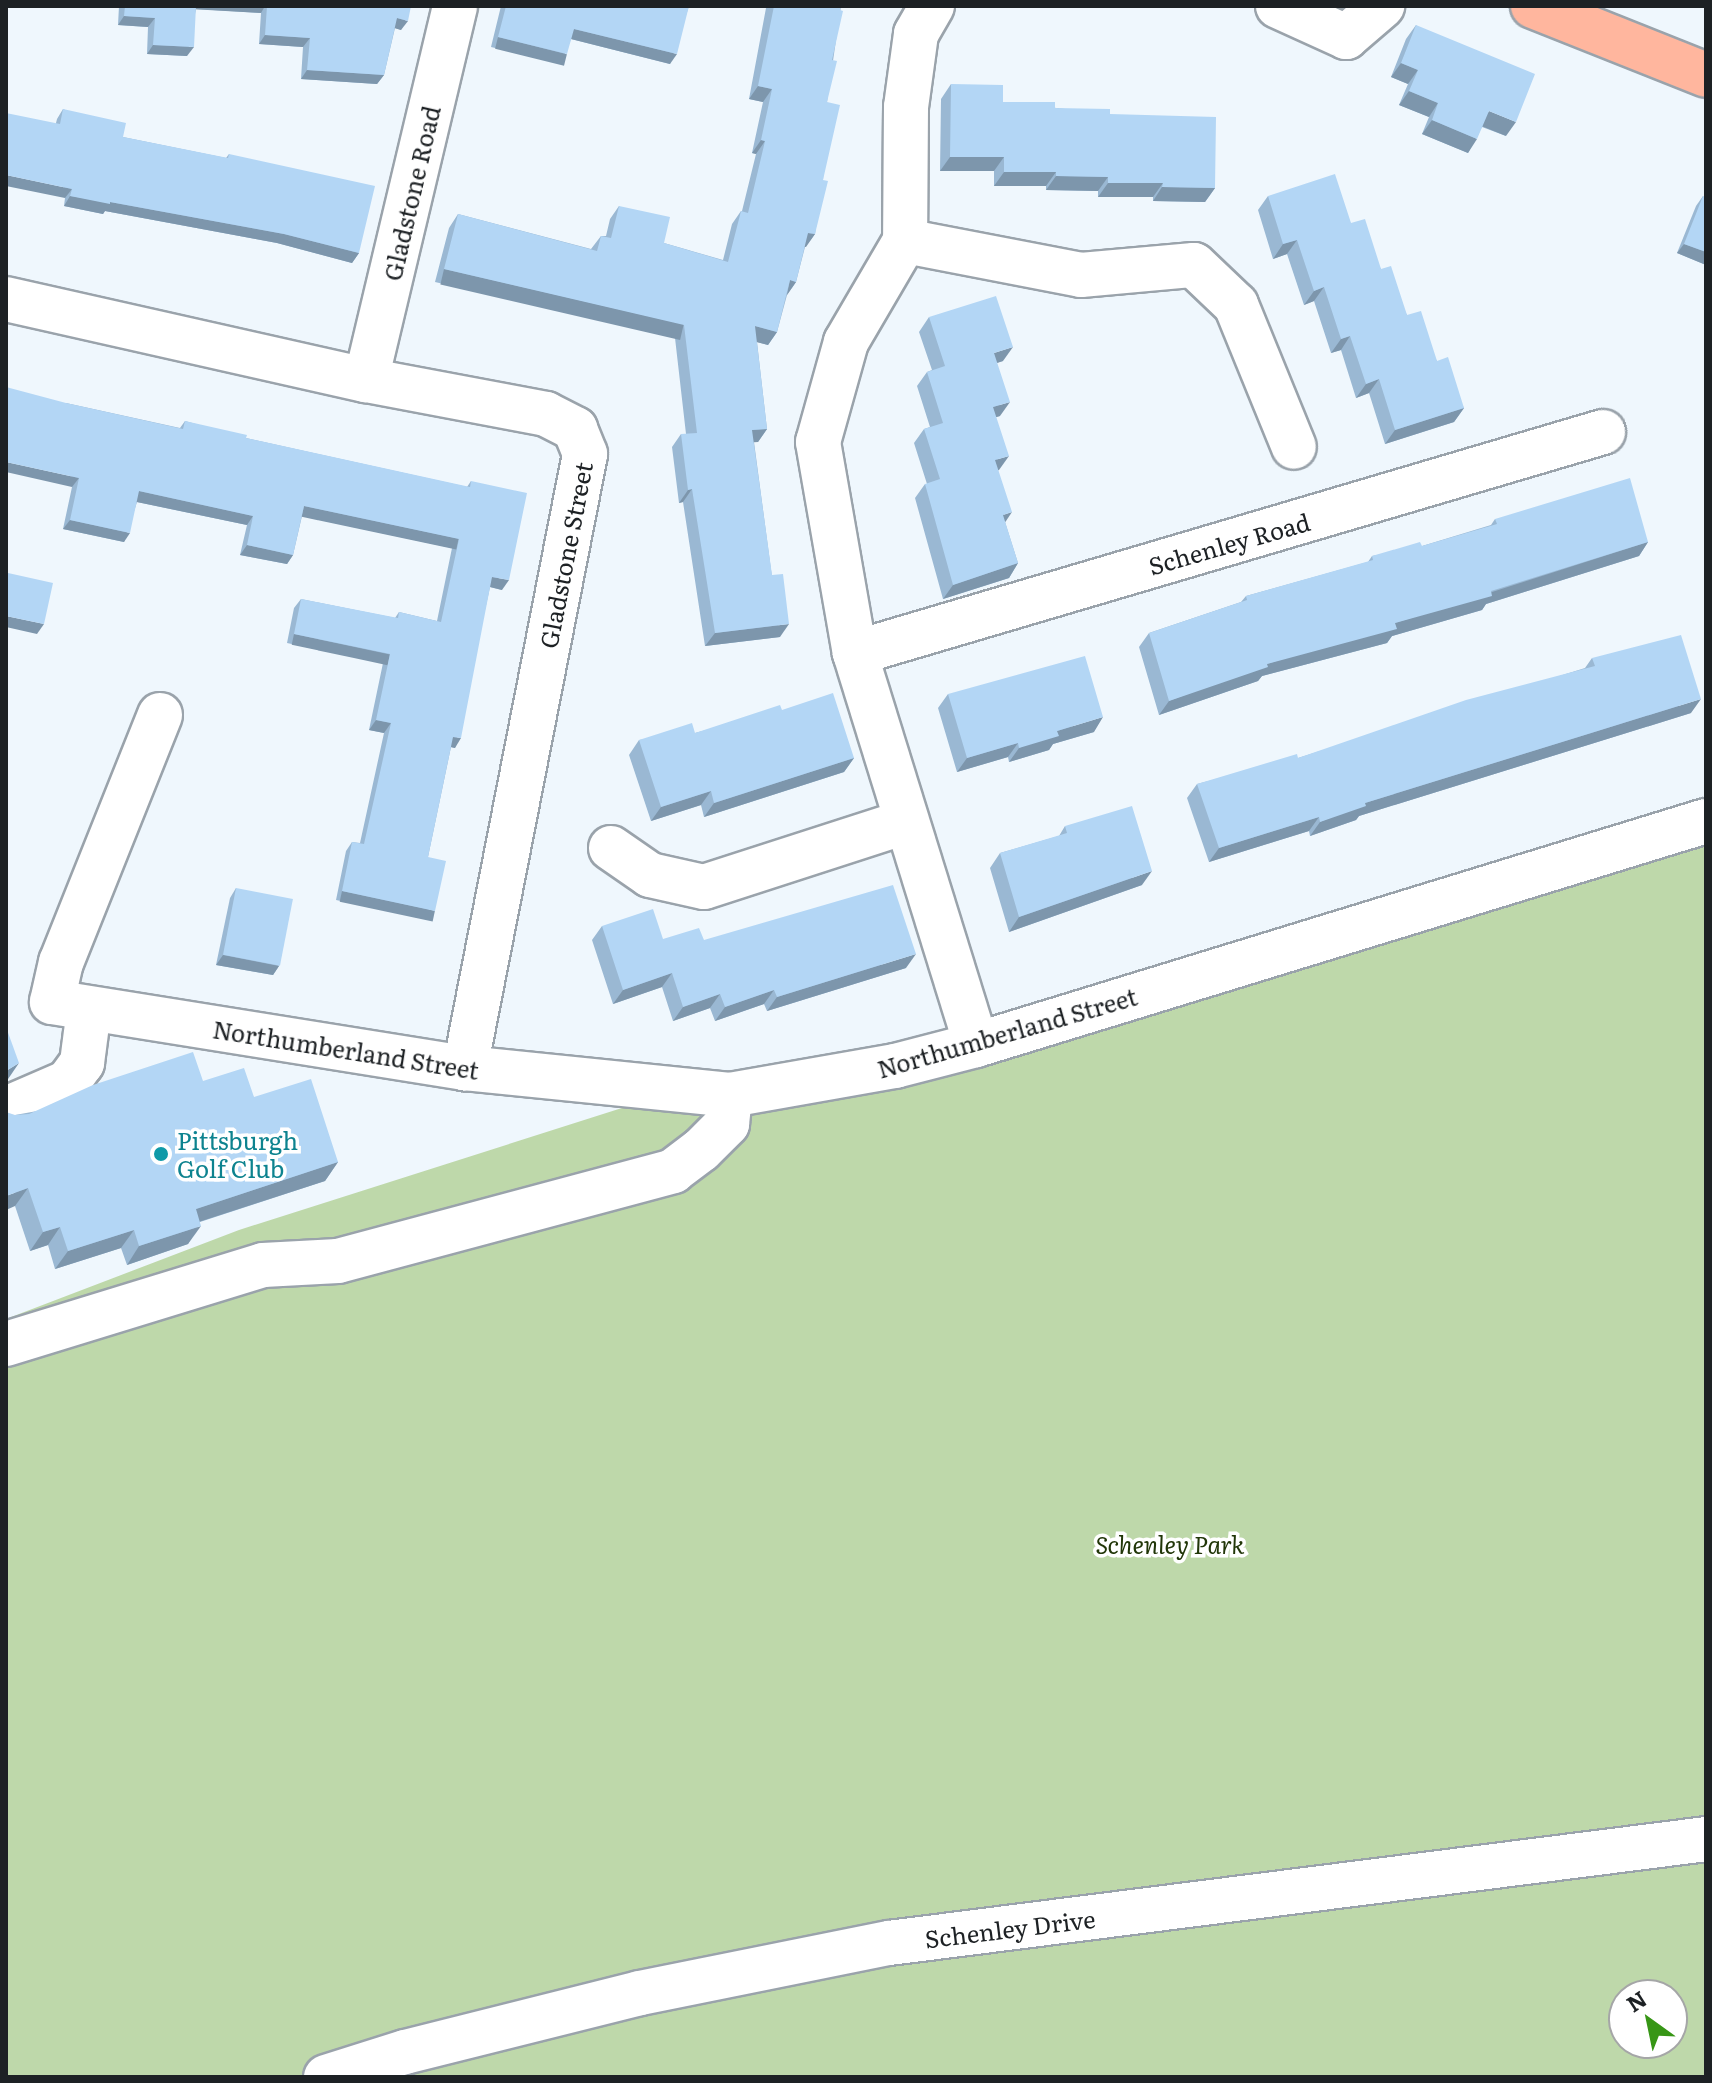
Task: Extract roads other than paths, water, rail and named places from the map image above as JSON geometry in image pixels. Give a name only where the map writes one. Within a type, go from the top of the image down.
[{"type":"main road","points":[[1533,6],[1706,75]]},
{"type":"street","name":"Gladstone Road","points":[[366,380],[455,6]]},
{"type":"street","points":[[932,6],[916,34],[906,107],[905,241],[846,342],[818,442],[855,653],[976,1045]]},
{"type":"street","points":[[1278,6],[1346,37],[1382,6]]},
{"type":"street","points":[[905,241],[1081,275],[1194,265],[1236,305],[1294,447]]},
{"type":"street","name":"Gladstone Street","points":[[6,299],[366,380],[546,414],[575,429],[585,454],[465,1068]]},
{"type":"street","name":"Schenley Road","points":[[855,653],[1603,432]]},
{"type":"street","points":[[6,1109],[68,1082],[82,1063],[61,962],[160,715]]},
{"type":"street","points":[[611,848],[650,875],[704,887],[905,822]]},
{"type":"street","name":"Northumberland Street","points":[[70,1005],[465,1068],[730,1095],[895,1066],[976,1045],[1706,822]]},
{"type":"street","points":[[6,1344],[263,1265],[338,1261],[673,1171],[701,1150],[727,1124],[730,1095]]},
{"type":"street","name":"Schenley Drive","points":[[326,2077],[405,2052],[640,1993],[889,1943],[1706,1839]]},
{"type":"place","name":"Pittsburgh Golf Club","points":[[161,1154]]},
{"type":"park label","name":"Schenley Park","points":[[1170,1544]]}]
